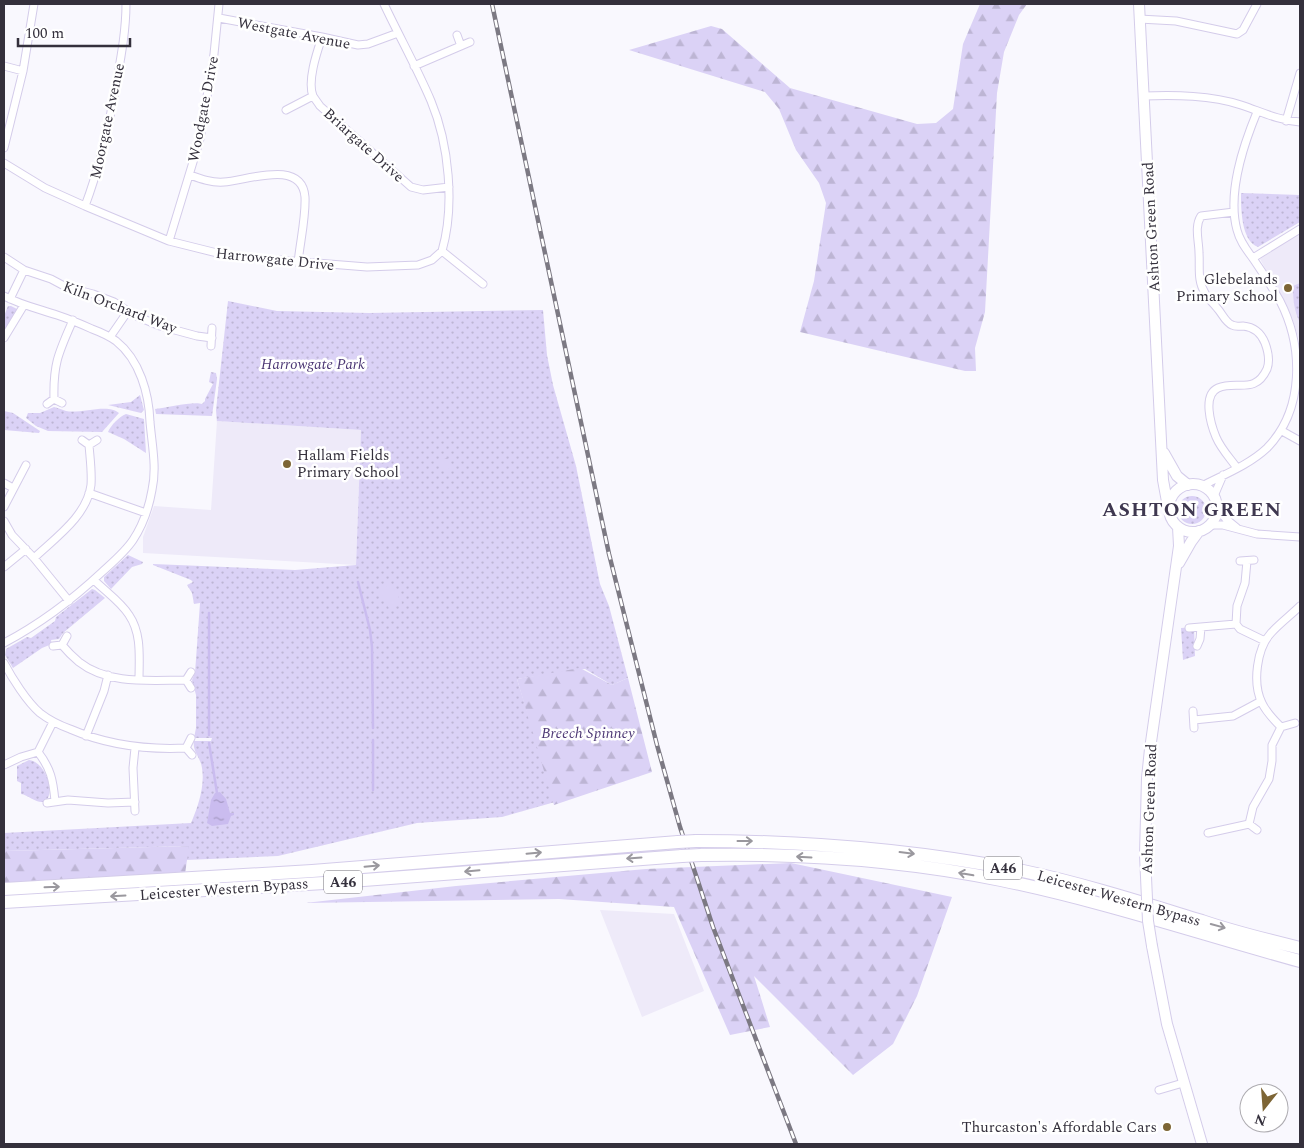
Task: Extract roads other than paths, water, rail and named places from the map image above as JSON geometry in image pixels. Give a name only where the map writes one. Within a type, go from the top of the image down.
[{"type":"highway","name":"Leicester Western Bypass","points":[[4,889],[312,872],[678,842],[756,841],[853,846],[936,856],[993,866],[1054,878],[1134,899],[1203,922],[1300,948]]},
{"type":"highway","name":"Leicester Western Bypass","points":[[4,902],[324,883],[682,856],[748,854],[844,859],[940,869],[1055,892],[1300,961]]},
{"type":"street","points":[[4,148],[23,71],[34,4]]},
{"type":"street","name":"Moorgate Avenue","points":[[85,206],[97,172],[113,104],[121,59],[126,4]]},
{"type":"street","name":"Woodgate Drive","points":[[169,241],[200,139],[219,18],[219,4]]},
{"type":"street","points":[[384,4],[431,101],[439,123],[445,153],[450,211],[449,225],[442,252],[484,286]]},
{"type":"street","name":"Ashton Green Road","points":[[1139,4],[1163,480],[1170,518],[1178,527],[1179,546],[1147,778],[1145,855],[1148,921],[1167,1024],[1202,1144]]},
{"type":"street","points":[[1139,19],[1176,21],[1237,34],[1243,30],[1257,4]]},
{"type":"street","name":"Westgate Avenue","points":[[219,18],[358,45],[368,44],[398,33]]},
{"type":"street","points":[[457,35],[461,46]]},
{"type":"street","name":"Briargate Drive","points":[[322,37],[315,59],[311,86],[313,96],[320,106],[411,187],[422,190],[448,187]]},
{"type":"street","points":[[414,66],[470,42]]},
{"type":"street","points":[[4,66],[23,71]]},
{"type":"street","points":[[1286,121],[1300,73]]},
{"type":"street","name":"Briargate Drive","points":[[285,110],[313,96]]},
{"type":"street","points":[[1144,96],[1204,98],[1241,105],[1286,121],[1300,122]]},
{"type":"street","points":[[1202,486],[1238,468],[1267,449],[1282,431],[1296,401],[1300,371],[1296,339],[1285,312],[1240,239],[1234,212],[1234,196],[1239,168],[1257,112]]},
{"type":"street","name":"Harrowgate Drive","points":[[4,163],[45,188],[169,241],[229,256],[367,267],[418,265],[432,260],[442,252]]},
{"type":"street","points":[[190,175],[215,182],[270,174],[282,174],[296,180],[301,185],[305,196],[298,263]]},
{"type":"street","points":[[1234,212],[1201,216],[1197,228],[1200,284],[1205,294],[1228,323],[1234,326],[1253,328],[1260,334],[1266,344],[1268,364],[1259,381],[1251,385],[1209,390],[1211,422],[1216,436],[1222,448],[1238,468]]},
{"type":"street","points":[[1253,258],[1300,229]]},
{"type":"street","name":"Kiln Orchard Way","points":[[4,257],[24,270],[51,279],[66,288],[93,294],[114,302],[134,315],[163,327],[212,338]]},
{"type":"street","points":[[4,643],[40,623],[69,600],[94,580],[132,541],[146,514],[154,478],[147,392],[127,353],[110,337],[73,320],[7,298],[24,270]]},
{"type":"street","points":[[4,338],[24,305]]},
{"type":"street","points":[[110,337],[128,311]]},
{"type":"street","points":[[54,399],[53,376],[55,363],[73,320]]},
{"type":"street","points":[[1232,335],[1234,326]]},
{"type":"street","points":[[211,346],[212,328]]},
{"type":"street","points":[[54,399],[62,403]]},
{"type":"street","points":[[47,404],[54,399]]},
{"type":"street","points":[[1282,431],[1300,441]]},
{"type":"street","points":[[82,440],[89,445]]},
{"type":"street","points":[[89,445],[98,440]]},
{"type":"street","points":[[34,558],[77,515],[87,501],[91,479],[89,445]]},
{"type":"street","name":"Ashton Green Road","points":[[1162,450],[1177,476],[1188,484]]},
{"type":"street","points":[[4,507],[26,465]]},
{"type":"street","points":[[1214,496],[1223,475]]},
{"type":"street","points":[[4,483],[13,488]]},
{"type":"street","points":[[1168,507],[1173,494],[1177,490],[1188,484],[1202,486],[1214,496],[1217,508],[1216,514],[1209,525]]},
{"type":"street","points":[[89,493],[146,514]]},
{"type":"street","points":[[1217,508],[1226,519],[1240,529]]},
{"type":"street","points":[[4,522],[12,535],[69,600]]},
{"type":"street","points":[[1209,525],[1223,525],[1257,534],[1300,537]]},
{"type":"street","name":"Ashton Green Road","points":[[1175,570],[1199,531],[1209,525]]},
{"type":"street","points":[[1178,527],[1186,532],[1199,531]]},
{"type":"street","points":[[4,567],[26,549]]},
{"type":"street","points":[[1247,561],[1245,583],[1237,606],[1236,624],[1240,629],[1265,641]]},
{"type":"street","points":[[94,580],[124,608],[133,622],[138,636],[139,680]]},
{"type":"street","points":[[1281,727],[1261,701],[1257,683],[1260,655],[1265,641],[1271,633],[1300,606]]},
{"type":"street","points":[[1189,628],[1236,624]]},
{"type":"street","points":[[1197,646],[1200,639],[1201,626]]},
{"type":"street","points":[[62,645],[67,636]]},
{"type":"street","points":[[62,645],[78,662],[92,670],[108,675],[139,680],[186,680]]},
{"type":"street","points":[[53,646],[62,645]]},
{"type":"street","points":[[4,663],[33,706],[53,722],[86,736],[135,748],[186,748],[192,755]]},
{"type":"street","points":[[186,680],[191,672]]},
{"type":"street","points":[[86,736],[104,691],[108,675]]},
{"type":"street","points":[[186,680],[191,688]]},
{"type":"street","points":[[1194,720],[1232,716],[1261,701]]},
{"type":"street","points":[[1193,711],[1194,728]]},
{"type":"street","points":[[4,765],[38,752],[53,722]]},
{"type":"street","points":[[1249,824],[1253,807],[1269,779],[1272,745],[1281,727],[1295,722]]},
{"type":"street","points":[[186,748],[191,738]]},
{"type":"street","points":[[135,748],[133,768],[135,811]]},
{"type":"street","points":[[38,752],[50,770],[53,779],[55,802]]},
{"type":"street","points":[[47,804],[74,800],[108,803],[135,802]]},
{"type":"street","points":[[1208,833],[1249,824],[1257,830]]},
{"type":"street","points":[[1158,1090],[1182,1079]]},
{"type":"water","points":[[220,792],[226,799],[230,813],[234,813],[234,815],[231,816],[228,824],[212,826],[207,823],[211,800],[215,793]]},
{"type":"waterway","points":[[358,582],[370,630],[372,647],[373,728]]},
{"type":"waterway","points":[[209,613],[209,735]]},
{"type":"waterway","points":[[373,740],[373,790]]},
{"type":"waterway","points":[[209,743],[217,793]]},
{"type":"railway","points":[[492,4],[609,554],[657,745],[680,827],[713,927],[796,1144]]},
{"type":"place","name":"Glebelands Primary School","points":[[1288,288]]},
{"type":"place","name":"Hallam Fields Primary School","points":[[287,464]]},
{"type":"place","name":"Thurcaston's Affordable Cars","points":[[1167,1127]]},
{"type":"district","name":"ASHTON GREEN","points":[[1192,509]]},
{"type":"park label","name":"Harrowgate Park","points":[[313,364]]},
{"type":"park label","name":"Breech Spinney","points":[[588,733]]}]
